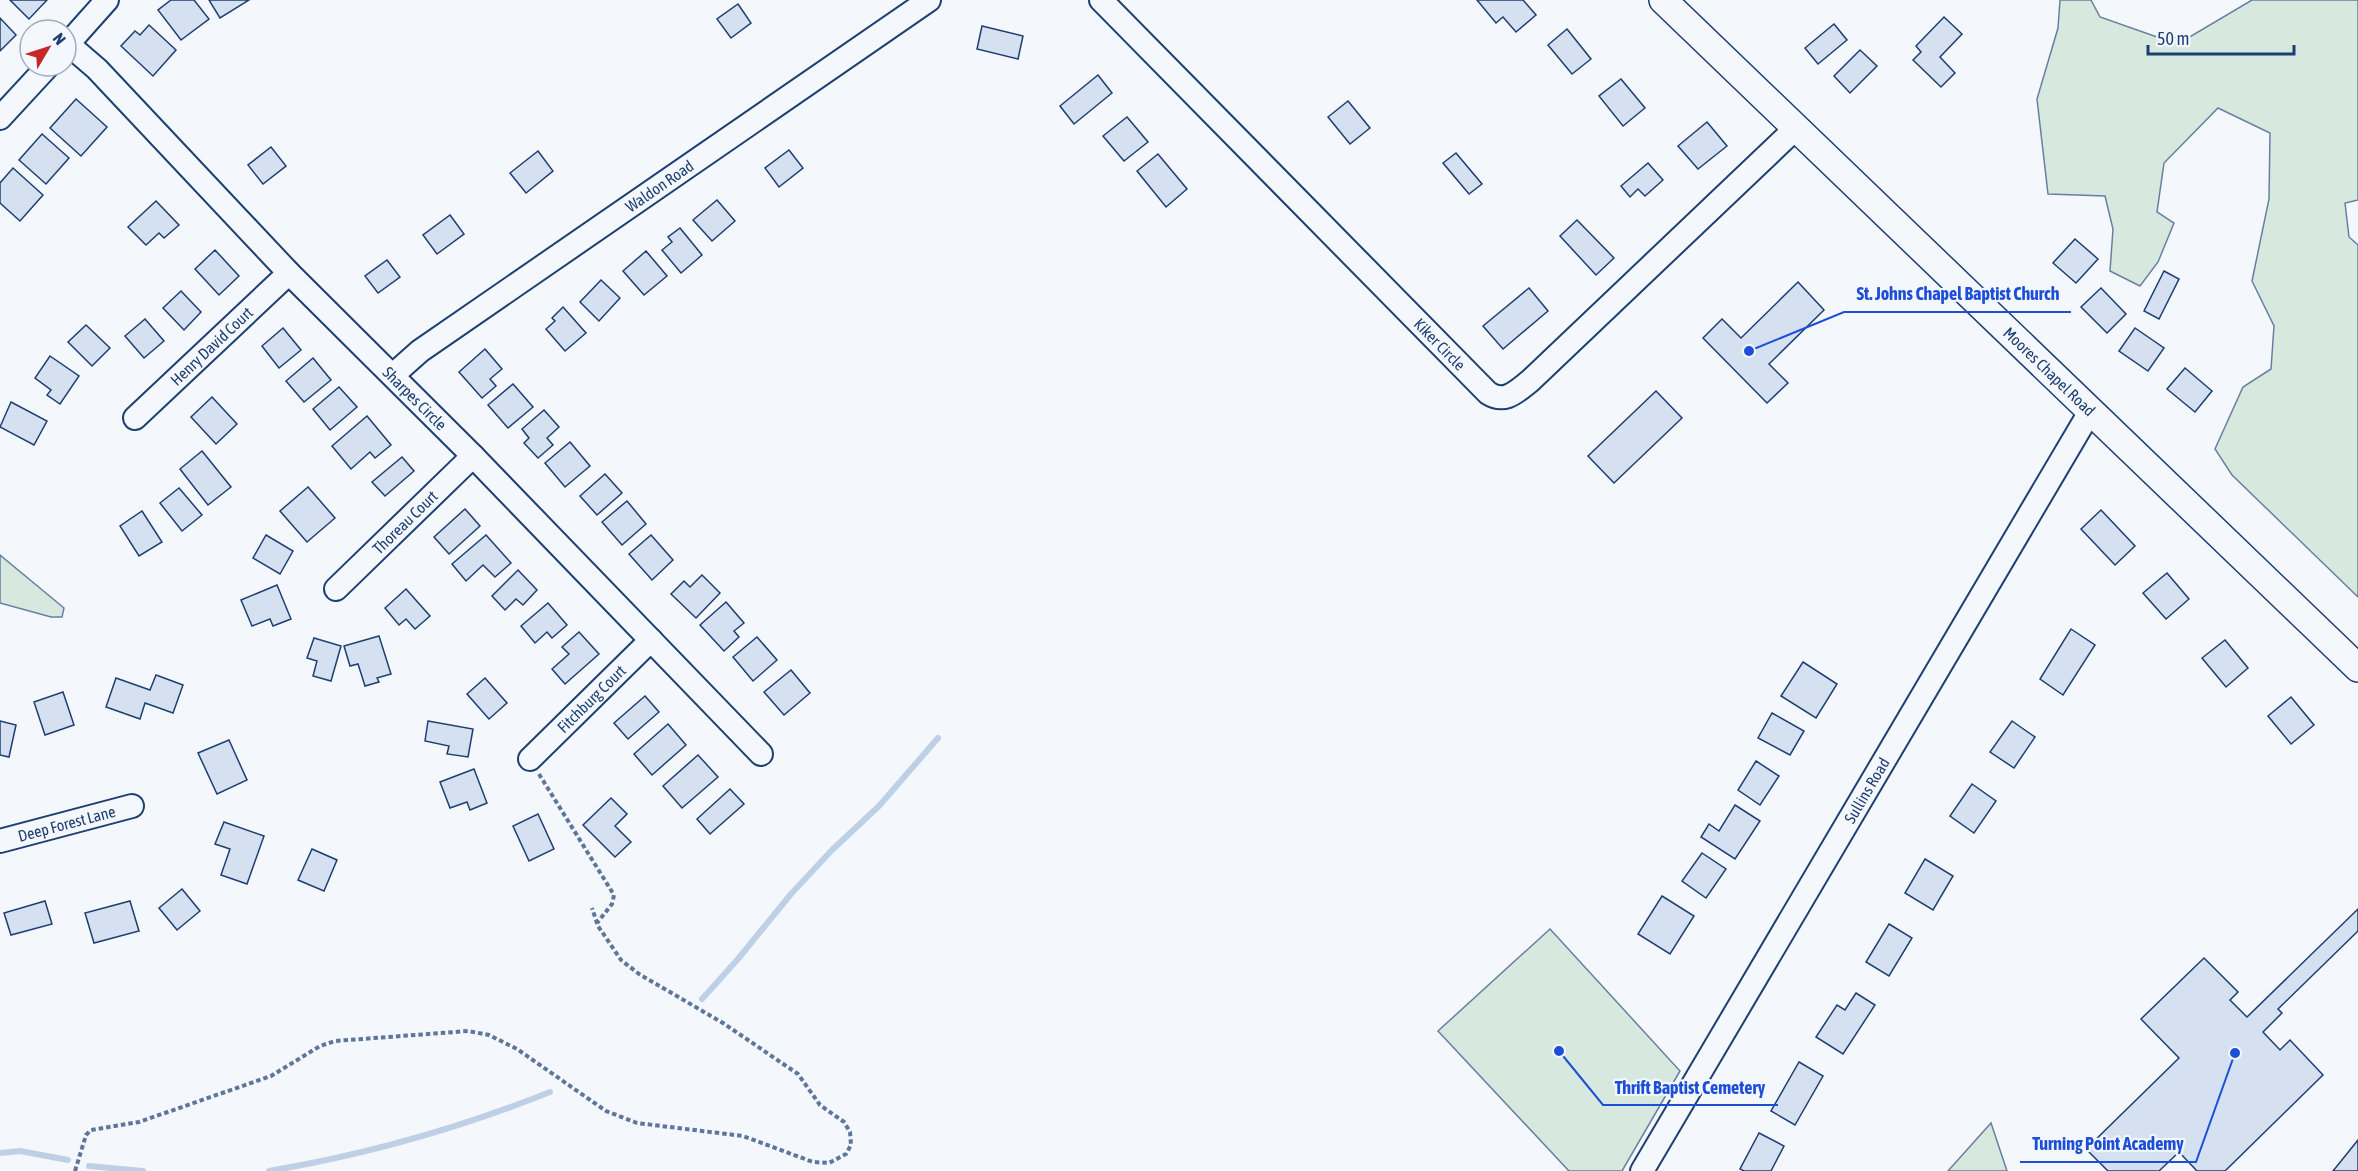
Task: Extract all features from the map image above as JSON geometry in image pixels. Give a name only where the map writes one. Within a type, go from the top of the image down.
[{"type":"main road","name":"Moores Chapel Road","points":[[1663,0],[2358,668]]},
{"type":"street","points":[[78,33],[107,0]]},
{"type":"street","name":"Waldon Road","points":[[393,375],[420,351],[929,0]]},
{"type":"street","name":"Kiker Circle","points":[[1101,0],[1488,393],[1500,398],[1509,397],[1530,381],[1796,128]]},
{"type":"street","name":"Sharpes Circle","points":[[78,54],[97,69],[289,273],[473,456],[761,754]]},
{"type":"street","points":[[0,118],[37,78]]},
{"type":"street","name":"Henry David Court","points":[[135,418],[289,273]]},
{"type":"street","name":"Sullins Road","points":[[1643,1171],[2091,410]]},
{"type":"street","name":"Thoreau Court","points":[[336,590],[473,456]]},
{"type":"street","name":"Fitchburg Court","points":[[530,759],[651,640]]},
{"type":"street","name":"Deep Forest Lane","points":[[0,841],[132,806]]},
{"type":"path","points":[[544,782],[614,896],[612,904],[597,924]]},
{"type":"path","points":[[75,1171],[86,1135],[92,1130],[139,1122],[271,1076],[320,1046],[335,1041],[468,1031],[489,1035],[516,1049],[606,1111],[637,1123],[743,1136],[813,1162],[829,1163],[846,1155],[851,1145],[850,1132],[844,1122],[820,1105],[798,1074],[723,1023],[639,974],[621,960],[607,943],[592,908]]},
{"type":"shaded area","points":[[2060,0],[2091,0],[2100,17],[2157,37],[2188,38],[2252,0],[2358,0],[2358,200],[2345,203],[2349,237],[2358,245],[2358,597],[2232,475],[2215,449],[2243,387],[2271,369],[2274,326],[2252,281],[2269,199],[2270,133],[2218,108],[2164,163],[2157,212],[2174,223],[2158,262],[2140,286],[2110,271],[2113,229],[2105,196],[2048,194],[2037,99],[2058,28]]},
{"type":"shaded area","points":[[0,555],[64,608],[62,617],[51,617],[0,603]]},
{"type":"shaded area","points":[[1550,929],[1680,1071],[1622,1171],[1569,1171],[1438,1031]]},
{"type":"shaded area","points":[[1991,1123],[2007,1171],[1948,1171]]},
{"type":"building","points":[[10,0],[47,0],[30,18]]},
{"type":"building","points":[[171,0],[194,0],[209,19],[181,40],[158,10]]},
{"type":"building","points":[[209,0],[249,0],[220,18]]},
{"type":"building","points":[[1477,0],[1523,0],[1536,15],[1516,32],[1503,17],[1496,23]]},
{"type":"building","points":[[738,4],[751,23],[731,38],[717,19]]},
{"type":"building","points":[[1944,17],[1962,34],[1940,57],[1955,73],[1941,87],[1913,60],[1921,52],[1916,46]]},
{"type":"building","points":[[0,18],[16,35],[0,51]]},
{"type":"building","points":[[1834,24],[1847,40],[1818,64],[1805,48]]},
{"type":"building","points":[[149,25],[176,50],[153,76],[121,46],[135,31],[140,35]]},
{"type":"building","points":[[982,26],[1023,36],[1018,59],[977,49]]},
{"type":"building","points":[[1567,29],[1591,59],[1572,74],[1548,45]]},
{"type":"building","points":[[1860,50],[1877,66],[1850,93],[1834,76]]},
{"type":"building","points":[[1098,75],[1112,93],[1074,124],[1060,106]]},
{"type":"building","points":[[1621,79],[1645,108],[1623,126],[1599,96]]},
{"type":"building","points":[[76,99],[107,127],[81,156],[50,128]]},
{"type":"building","points":[[1348,101],[1370,128],[1350,144],[1328,117]]},
{"type":"building","points":[[1127,117],[1148,142],[1124,161],[1103,136]]},
{"type":"building","points":[[1707,122],[1727,146],[1698,169],[1678,146]]},
{"type":"building","points":[[42,134],[69,158],[46,184],[19,160]]},
{"type":"building","points":[[271,147],[286,166],[263,184],[248,165]]},
{"type":"building","points":[[789,150],[803,168],[779,187],[765,168]]},
{"type":"building","points":[[538,151],[553,171],[526,193],[510,173]]},
{"type":"building","points":[[1456,153],[1482,184],[1469,194],[1443,163]]},
{"type":"building","points":[[1158,154],[1187,189],[1166,207],[1137,171]]},
{"type":"building","points":[[1648,163],[1663,180],[1645,196],[1638,189],[1630,197],[1621,186]]},
{"type":"building","points":[[13,168],[43,195],[20,221],[0,203],[0,183]]},
{"type":"building","points":[[717,200],[735,221],[712,241],[693,220]]},
{"type":"building","points":[[156,201],[179,225],[164,238],[159,233],[146,245],[128,227]]},
{"type":"building","points":[[450,215],[464,234],[437,254],[423,235]]},
{"type":"building","points":[[1577,220],[1614,258],[1596,275],[1560,236]]},
{"type":"building","points":[[680,228],[702,255],[681,273],[662,250],[672,242],[668,237]]},
{"type":"building","points":[[2075,239],[2098,259],[2076,283],[2053,263]]},
{"type":"building","points":[[215,250],[239,276],[219,295],[195,269]]},
{"type":"building","points":[[646,251],[667,276],[644,295],[623,271]]},
{"type":"building","points":[[387,260],[400,277],[378,293],[365,276]]},
{"type":"building","points":[[2164,271],[2179,279],[2159,319],[2144,311]]},
{"type":"building","points":[[601,280],[620,298],[599,321],[580,302]]},
{"type":"building","points":[[1798,282],[1824,310],[1769,364],[1788,383],[1767,403],[1703,338],[1722,319],[1741,338]]},
{"type":"building","points":[[1529,288],[1548,311],[1503,349],[1483,326]]},
{"type":"building","points":[[2101,288],[2126,314],[2107,333],[2081,307]]},
{"type":"building","points":[[181,291],[201,312],[184,330],[163,308]]},
{"type":"building","points":[[563,307],[586,333],[565,351],[546,329],[555,321],[552,318]]},
{"type":"building","points":[[145,319],[164,341],[144,358],[125,336]]},
{"type":"building","points":[[86,325],[110,348],[92,366],[68,342]]},
{"type":"building","points":[[283,328],[301,350],[279,368],[262,346]]},
{"type":"building","points":[[2135,328],[2164,348],[2148,371],[2119,351]]},
{"type":"building","points":[[485,349],[502,369],[490,379],[496,386],[482,398],[459,372]]},
{"type":"building","points":[[50,356],[79,376],[60,404],[47,395],[51,390],[35,378]]},
{"type":"building","points":[[313,358],[331,380],[304,402],[286,381]]},
{"type":"building","points":[[2185,368],[2212,391],[2195,412],[2167,389]]},
{"type":"building","points":[[513,384],[533,407],[508,428],[488,405]]},
{"type":"building","points":[[339,387],[357,407],[330,430],[313,409]]},
{"type":"building","points":[[1656,391],[1682,418],[1614,483],[1588,456]]},
{"type":"building","points":[[212,397],[237,424],[216,444],[191,417]]},
{"type":"building","points":[[11,402],[47,421],[34,445],[0,427]]},
{"type":"building","points":[[544,410],[559,427],[547,438],[553,445],[538,458],[524,443],[529,438],[522,429]]},
{"type":"building","points":[[367,416],[391,445],[375,458],[370,452],[351,469],[332,446]]},
{"type":"building","points":[[570,442],[590,466],[565,487],[545,463]]},
{"type":"building","points":[[202,451],[231,487],[208,505],[180,469]]},
{"type":"building","points":[[402,457],[414,471],[385,496],[372,482]]},
{"type":"building","points":[[605,474],[622,493],[597,515],[580,496]]},
{"type":"building","points":[[308,487],[335,518],[307,542],[280,511]]},
{"type":"building","points":[[179,488],[202,515],[182,531],[160,503]]},
{"type":"building","points":[[627,501],[646,524],[622,545],[602,522]]},
{"type":"building","points":[[465,509],[480,526],[449,554],[434,537]]},
{"type":"building","points":[[2101,510],[2135,546],[2115,565],[2081,529]]},
{"type":"building","points":[[142,511],[162,542],[139,556],[120,526]]},
{"type":"building","points":[[266,535],[293,551],[280,574],[253,558]]},
{"type":"building","points":[[486,535],[511,563],[495,577],[483,565],[466,581],[452,564]]},
{"type":"building","points":[[651,535],[673,560],[652,580],[629,554]]},
{"type":"building","points":[[518,570],[537,590],[523,605],[516,599],[505,610],[492,596]]},
{"type":"building","points":[[2167,573],[2189,599],[2166,619],[2143,593]]},
{"type":"building","points":[[702,575],[720,593],[696,618],[671,594],[684,581],[690,587]]},
{"type":"building","points":[[277,585],[291,619],[273,626],[270,619],[252,626],[241,600]]},
{"type":"building","points":[[406,589],[430,616],[415,629],[406,619],[399,625],[385,608]]},
{"type":"building","points":[[726,602],[744,623],[734,631],[739,637],[724,651],[700,625]]},
{"type":"building","points":[[548,603],[567,625],[552,638],[547,632],[535,643],[521,626]]},
{"type":"building","points":[[2071,629],[2095,645],[2063,695],[2040,679]]},
{"type":"building","points":[[579,632],[599,654],[565,684],[552,669],[569,654],[562,647]]},
{"type":"building","points":[[379,636],[391,674],[377,678],[379,682],[365,686],[358,664],[350,666],[344,646]]},
{"type":"building","points":[[757,637],[777,660],[753,681],[733,657]]},
{"type":"building","points":[[314,638],[341,646],[331,681],[313,676],[317,661],[307,658]]},
{"type":"building","points":[[2225,640],[2248,668],[2226,687],[2202,658]]},
{"type":"building","points":[[1803,662],[1837,684],[1816,718],[1781,696]]},
{"type":"building","points":[[791,670],[810,693],[784,715],[764,692]]},
{"type":"building","points":[[156,675],[183,685],[173,713],[145,703],[140,719],[106,707],[116,678],[150,690]]},
{"type":"building","points":[[485,678],[507,703],[489,719],[467,694]]},
{"type":"building","points":[[63,692],[74,725],[45,735],[34,702]]},
{"type":"building","points":[[645,696],[659,712],[628,739],[614,723]]},
{"type":"building","points":[[2291,697],[2314,725],[2291,744],[2268,716]]},
{"type":"building","points":[[1772,713],[1804,731],[1790,755],[1758,738]]},
{"type":"building","points":[[0,721],[16,725],[9,757],[0,755]]},
{"type":"building","points":[[428,721],[473,729],[468,757],[447,754],[449,746],[425,741]]},
{"type":"building","points":[[2012,721],[2035,737],[2014,768],[1990,752]]},
{"type":"building","points":[[668,724],[686,745],[652,775],[634,754]]},
{"type":"building","points":[[229,740],[247,780],[217,794],[198,753]]},
{"type":"building","points":[[698,755],[718,777],[682,808],[663,786]]},
{"type":"building","points":[[1756,761],[1779,776],[1760,805],[1738,790]]},
{"type":"building","points":[[474,769],[487,803],[470,810],[467,802],[450,808],[440,782]]},
{"type":"building","points":[[1972,784],[1996,801],[1974,833],[1950,816]]},
{"type":"building","points":[[730,789],[744,804],[710,834],[697,819]]},
{"type":"building","points":[[611,798],[627,814],[615,826],[631,842],[615,857],[583,825]]},
{"type":"building","points":[[1735,805],[1760,821],[1735,859],[1701,837],[1709,824],[1719,831]]},
{"type":"building","points":[[538,814],[554,849],[529,861],[513,826]]},
{"type":"building","points":[[224,822],[264,836],[247,884],[221,875],[230,849],[215,844]]},
{"type":"building","points":[[312,849],[337,860],[324,891],[298,880]]},
{"type":"building","points":[[1702,853],[1726,869],[1706,898],[1682,881]]},
{"type":"building","points":[[1925,859],[1953,876],[1933,910],[1905,893]]},
{"type":"building","points":[[182,889],[200,911],[177,930],[159,908]]},
{"type":"building","points":[[1662,896],[1694,916],[1670,954],[1638,934]]},
{"type":"building","points":[[45,901],[52,924],[11,935],[4,913]]},
{"type":"building","points":[[130,901],[139,931],[94,943],[85,913]]},
{"type":"building","points":[[2358,909],[2358,931],[2278,1009],[2282,1013],[2263,1032],[2280,1050],[2290,1040],[2323,1075],[2225,1171],[2197,1171],[2179,1152],[2159,1171],[2108,1171],[2086,1149],[2179,1058],[2141,1019],[2204,958],[2238,992],[2230,1000],[2247,1017]]},
{"type":"building","points":[[1889,924],[1912,938],[1889,976],[1866,962]]},
{"type":"building","points":[[1856,993],[1875,1005],[1843,1054],[1816,1037],[1837,1005],[1845,1010]]},
{"type":"building","points":[[1799,1062],[1823,1076],[1795,1125],[1771,1111]]},
{"type":"building","points":[[1759,1133],[1784,1146],[1771,1171],[1744,1171],[1740,1169]]},
{"type":"building","points":[[2358,1140],[2358,1171],[2333,1171]]},
{"type":"waterway","points":[[702,999],[791,894],[832,850],[879,806],[938,738]]},
{"type":"waterway","points":[[269,1171],[340,1157],[447,1129],[550,1092]]},
{"type":"waterway","points":[[0,1153],[20,1151],[68,1160]]},
{"type":"waterway","points":[[89,1166],[143,1171]]},
{"type":"place","name":"St. Johns Chapel Baptist Church","points":[[1749,351]]},
{"type":"place","name":"Thrift Baptist Cemetery","points":[[1559,1051]]},
{"type":"place","name":"Turning Point Academy","points":[[2235,1053]]}]
